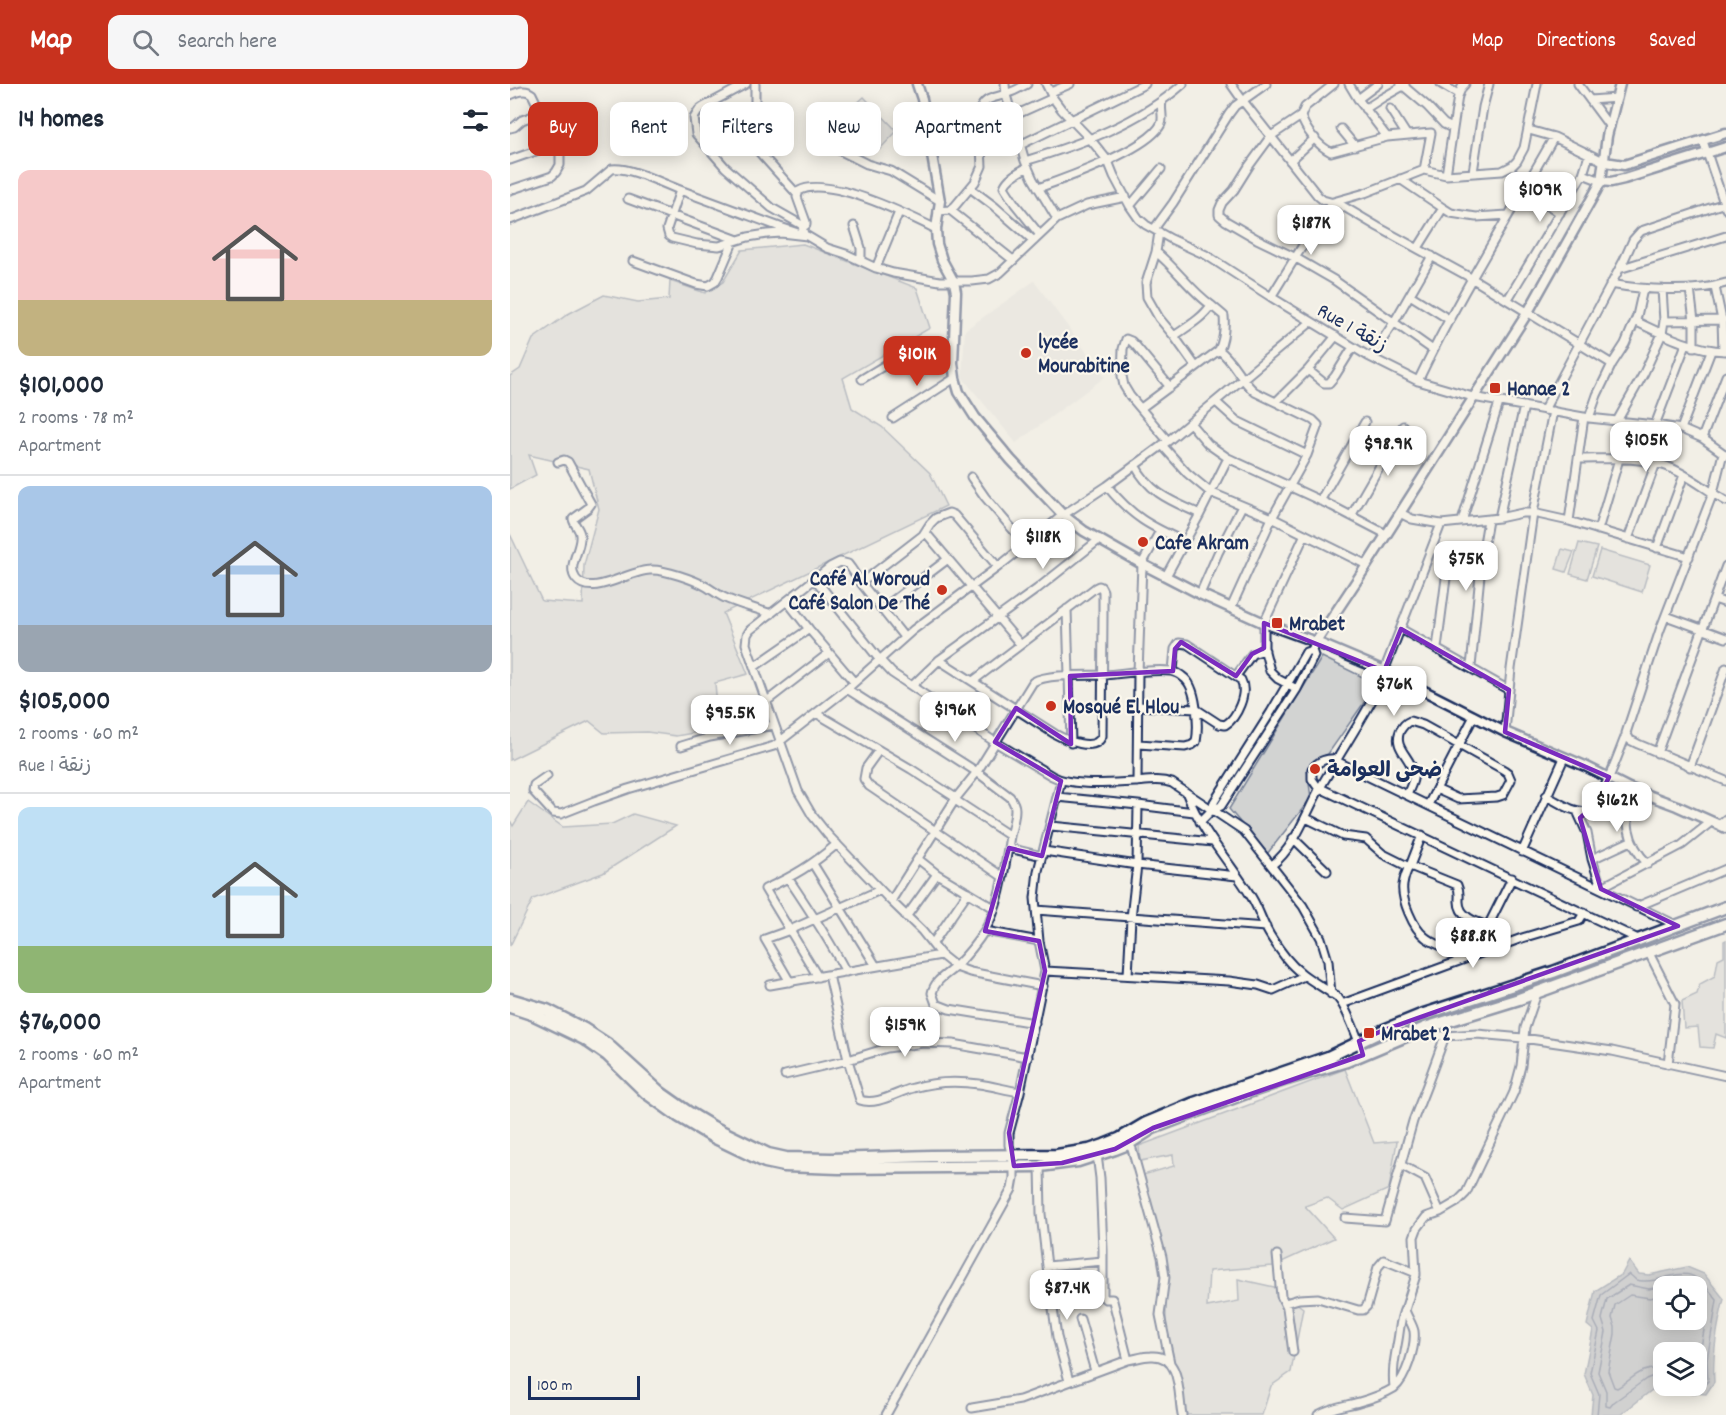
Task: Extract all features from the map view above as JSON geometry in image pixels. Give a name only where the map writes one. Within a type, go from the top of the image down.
[{"type":"main road","points":[[510,1007],[534,1015],[584,1039],[607,1055],[646,1093],[678,1116],[713,1137],[761,1160],[784,1166],[838,1168],[1013,1161],[1089,1150],[1119,1139],[1146,1124],[1194,1103],[1328,1057],[1359,1041],[1421,1015],[1553,972],[1726,907]]},
{"type":"main road","points":[[510,999],[547,1010],[584,1029],[607,1044],[661,1093],[688,1112],[768,1154],[786,1158],[1013,1161],[1040,1166],[1097,1155],[1128,1144],[1154,1128],[1287,1079],[1363,1055],[1412,1034],[1536,993],[1726,924]]},
{"type":"street","points":[[512,95],[521,84]]},
{"type":"street","points":[[746,84],[699,110],[694,118],[696,134],[741,183],[772,208],[800,224],[805,232],[827,248],[876,268],[932,280],[954,282],[988,279],[1000,273],[1057,219],[1088,205],[1126,197]]},
{"type":"street","points":[[755,84],[755,136],[760,153],[797,194],[806,222],[805,232]]},
{"type":"street","points":[[917,84],[922,99],[939,201],[936,228],[939,252],[954,282],[956,302],[953,346],[955,378],[959,392],[975,417],[1011,460],[1063,515],[1084,531],[1200,594],[1314,646],[1386,671],[1505,732],[1629,788],[1721,824]]},
{"type":"street","points":[[1005,84],[1008,102]]},
{"type":"street","points":[[939,211],[950,210],[955,206],[975,182],[981,166],[979,111],[982,104],[992,97],[1006,95],[1027,84]]},
{"type":"street","name":"Rue 1 زنقة","points":[[1046,84],[1071,120],[1108,161],[1130,206],[1139,219],[1156,231],[1206,255],[1270,297],[1371,357],[1418,381],[1473,397],[1586,417],[1681,429],[1702,438],[1725,454]]},
{"type":"street","points":[[1023,111],[1070,84]]},
{"type":"street","points":[[1023,144],[1145,84]]},
{"type":"street","points":[[1231,84],[1323,200],[1341,204],[1363,219],[1508,299],[1612,364]]},
{"type":"street","points":[[1196,367],[1159,318],[1147,297],[1146,283],[1156,252],[1156,231],[1229,114],[1266,84]]},
{"type":"street","points":[[1334,84],[1305,107],[1300,116],[1271,136],[1248,166],[1234,190],[1222,203],[1219,213],[1226,221],[1296,258],[1352,292],[1393,324],[1433,350]]},
{"type":"street","points":[[1349,84],[1387,137]]},
{"type":"street","points":[[1358,99],[1378,84]]},
{"type":"street","points":[[1441,84],[1458,94]]},
{"type":"street","points":[[1446,175],[1458,94],[1465,84]]},
{"type":"street","points":[[1473,172],[1489,84]]},
{"type":"street","points":[[1270,297],[1333,202],[1365,193],[1424,170],[1446,175],[1502,171],[1512,166],[1520,157],[1537,84]]},
{"type":"street","points":[[1578,84],[1610,127]]},
{"type":"street","points":[[1212,810],[1214,802],[1306,652],[1314,646],[1367,565],[1528,312],[1601,181],[1620,84]]},
{"type":"street","points":[[1040,235],[1015,204],[1004,184],[1026,164],[1112,130],[1162,102],[1175,93],[1181,85]]},
{"type":"street","points":[[1365,109],[1404,85],[1444,124],[1452,128]]},
{"type":"street","points":[[512,95],[523,91],[531,92],[536,102]]},
{"type":"street","points":[[1590,100],[1617,98]]},
{"type":"street","points":[[1038,188],[1108,161],[1141,142],[1155,131],[1162,121],[1160,109],[1162,102]]},
{"type":"street","points":[[1390,109],[1406,134]]},
{"type":"street","points":[[1300,116],[1323,148],[1331,152],[1387,137],[1431,133],[1424,170]]},
{"type":"street","points":[[510,128],[528,118]]},
{"type":"street","points":[[1341,129],[1355,146]]},
{"type":"street","points":[[1528,130],[1554,137],[1605,162],[1624,165],[1726,134]]},
{"type":"street","points":[[1418,381],[1508,215],[1554,137]]},
{"type":"street","points":[[1290,161],[1315,138]]},
{"type":"street","points":[[1544,410],[1633,240],[1641,231],[1726,206],[1703,141]]},
{"type":"street","points":[[1583,174],[1611,182],[1726,147]]},
{"type":"street","points":[[510,160],[528,154]]},
{"type":"street","points":[[1023,154],[1038,188],[1057,219]]},
{"type":"street","points":[[1508,299],[1583,174],[1589,155]]},
{"type":"street","points":[[510,190],[556,172],[561,156]]},
{"type":"street","points":[[851,156],[867,164],[891,171],[939,201]]},
{"type":"street","points":[[510,220],[586,191],[612,169],[616,169],[636,174],[780,227],[805,232]]},
{"type":"street","points":[[1130,206],[1161,169]]},
{"type":"street","points":[[1400,179],[1454,213],[1476,217],[1508,215]]},
{"type":"street","points":[[797,194],[801,189],[806,188],[835,188],[936,228]]},
{"type":"street","points":[[970,188],[1034,241]]},
{"type":"street","points":[[680,190],[667,229],[669,236],[708,246],[719,246],[758,235],[805,232]]},
{"type":"street","points":[[1521,195],[1533,195],[1560,213]]},
{"type":"street","points":[[628,199],[736,241]]},
{"type":"street","points":[[1418,248],[1443,208]]},
{"type":"street","points":[[950,210],[1013,260]]},
{"type":"street","points":[[876,268],[899,212]]},
{"type":"street","points":[[854,226],[861,248],[861,261]]},
{"type":"street","points":[[1619,269],[1726,236]]},
{"type":"street","points":[[633,261],[696,284],[708,286],[715,282],[736,241]]},
{"type":"street","points":[[1140,408],[1220,350],[1225,326],[1224,316],[1199,297],[1173,267],[1156,252]]},
{"type":"street","points":[[1371,357],[1432,256]]},
{"type":"street","points":[[1610,284],[1644,289],[1690,289],[1715,287],[1726,283]]},
{"type":"street","points":[[1635,321],[1694,347],[1725,351],[1724,319],[1715,287]]},
{"type":"street","points":[[1569,520],[1586,417],[1612,364],[1625,344],[1640,309],[1644,289]]},
{"type":"street","points":[[1617,421],[1644,373],[1662,334],[1664,321],[1662,289]]},
{"type":"street","points":[[1690,289],[1694,347]]},
{"type":"street","points":[[1410,295],[1450,320]]},
{"type":"street","points":[[1174,336],[1196,321],[1211,305]]},
{"type":"street","points":[[1664,321],[1724,319]]},
{"type":"street","points":[[547,776],[534,785],[533,791],[553,813],[561,814],[611,795],[762,750],[780,741],[847,689],[904,637],[1063,515],[1165,443],[1311,322]]},
{"type":"street","points":[[1276,402],[1308,370],[1336,336]]},
{"type":"street","points":[[1170,387],[1136,346],[1126,339],[1123,349],[1122,381],[1126,391],[1187,473],[1210,492],[1272,518],[1367,565]]},
{"type":"street","points":[[862,379],[913,348],[924,344],[939,347],[953,346]]},
{"type":"street","points":[[1655,425],[1686,344]]},
{"type":"street","points":[[1308,370],[1324,383],[1329,383],[1353,346]]},
{"type":"street","points":[[1220,350],[1255,392],[1318,424],[1307,454],[1272,518],[1231,608]]},
{"type":"street","points":[[1681,429],[1711,351]]},
{"type":"street","points":[[1702,438],[1726,376]]},
{"type":"street","points":[[893,418],[955,378]]},
{"type":"street","points":[[1216,402],[1238,421],[1307,454]]},
{"type":"street","points":[[1462,521],[1499,403]]},
{"type":"street","points":[[1500,518],[1524,406]]},
{"type":"street","points":[[1505,732],[1533,513],[1553,411]]},
{"type":"street","points":[[1320,501],[1365,422]]},
{"type":"street","points":[[1190,423],[1208,444],[1228,458],[1386,534]]},
{"type":"street","points":[[1351,516],[1403,426]]},
{"type":"street","points":[[1546,796],[1584,812],[1593,808],[1600,796],[1626,735],[1666,616],[1713,493],[1725,454]]},
{"type":"street","points":[[1166,576],[1228,458]]},
{"type":"street","points":[[1578,459],[1619,459],[1668,466],[1726,501]]},
{"type":"street","points":[[1598,530],[1619,459]]},
{"type":"street","points":[[558,462],[564,460],[568,462],[591,504],[573,519],[580,535],[573,567],[578,581],[587,586],[594,586],[642,570],[661,571],[706,586],[731,600],[771,614]]},
{"type":"street","points":[[1628,539],[1656,463]]},
{"type":"street","points":[[1135,465],[1150,488],[1200,514]]},
{"type":"street","points":[[1657,548],[1684,474]]},
{"type":"street","points":[[971,477],[1026,545]]},
{"type":"street","points":[[1107,486],[1131,513],[1185,542]]},
{"type":"street","points":[[1200,594],[1242,506]]},
{"type":"street","points":[[861,583],[926,533],[936,518],[952,513],[998,567]]},
{"type":"street","points":[[1400,513],[1412,519],[1441,524],[1533,513],[1569,520],[1689,557]]},
{"type":"street","points":[[1471,668],[1482,555],[1488,520]]},
{"type":"street","points":[[1272,866],[1281,857],[1306,818],[1320,789],[1378,691],[1441,524]]},
{"type":"street","points":[[1137,782],[1142,564],[1161,531]]},
{"type":"street","points":[[926,533],[1020,644]]},
{"type":"street","points":[[1297,689],[1274,676],[1267,663],[1264,623],[1305,534]]},
{"type":"street","points":[[912,686],[939,660],[1054,577],[1100,539]]},
{"type":"street","points":[[1432,549],[1449,555],[1482,555]]},
{"type":"street","points":[[1437,648],[1449,555]]},
{"type":"street","points":[[882,609],[948,559]]},
{"type":"street","points":[[904,637],[848,564],[840,562],[750,630],[746,644],[798,791],[828,835],[956,967],[970,972],[1042,986]]},
{"type":"street","points":[[1657,753],[1726,566]]},
{"type":"street","points":[[815,579],[892,673],[995,742],[1061,781],[1163,780],[1172,783],[1244,831],[1303,906],[1320,938],[1328,961],[1331,994]]},
{"type":"street","points":[[939,660],[1071,743],[1096,743],[1101,740],[1103,675],[1103,593],[1101,587],[1095,588],[973,681]]},
{"type":"street","points":[[1714,599],[1726,603]]},
{"type":"street","points":[[787,601],[854,682]]},
{"type":"street","points":[[1067,609],[1071,743]]},
{"type":"street","points":[[1666,616],[1726,638]]},
{"type":"street","points":[[754,668],[809,629]]},
{"type":"street","points":[[1401,629],[1509,690]]},
{"type":"street","points":[[1139,706],[1196,709],[1219,724],[1227,724],[1235,714],[1244,691],[1243,684],[1236,676],[1181,642],[1175,649],[1173,672]]},
{"type":"street","points":[[1200,822],[1212,810],[1221,806],[1297,689],[1314,657],[1314,646]]},
{"type":"street","points":[[1236,676],[1252,654],[1265,650]]},
{"type":"street","points":[[767,701],[829,653]]},
{"type":"street","points":[[1690,767],[1726,668]]},
{"type":"street","points":[[891,901],[955,799],[976,772],[1034,682],[1070,676],[1138,672],[1173,672],[1188,680],[1194,692],[1197,739],[1192,745],[1181,747],[1138,744]]},
{"type":"street","points":[[847,689],[976,772],[1013,801],[1014,818],[1003,877],[985,931],[956,967],[934,985],[932,993],[936,1004],[959,1011],[1035,1023]]},
{"type":"street","points":[[816,713],[879,750],[1010,836]]},
{"type":"street","points":[[1428,805],[1474,716]]},
{"type":"street","points":[[1407,795],[1413,779],[1413,769],[1400,748],[1398,737],[1405,723],[1410,721],[1417,722],[1504,770],[1510,777],[1510,784],[1500,796],[1458,799],[1436,789]]},
{"type":"street","points":[[681,746],[710,737],[774,725]]},
{"type":"street","points":[[1626,735],[1657,753],[1726,781]]},
{"type":"street","points":[[879,750],[864,772],[865,783],[1003,877]]},
{"type":"street","points":[[1521,852],[1564,758]]},
{"type":"street","points":[[1638,939],[1422,835],[1320,789],[1312,779],[1312,769],[1323,760],[1337,760],[1521,852],[1678,926]]},
{"type":"street","points":[[886,1415],[1012,1189],[1014,1178],[1009,1133],[1028,1057],[1045,971],[1036,910],[1036,886],[1061,781]]},
{"type":"street","points":[[1629,788],[1629,835],[1641,857],[1648,864]]},
{"type":"street","points":[[1187,794],[1200,822],[1258,907],[1266,927],[1286,958],[1304,976],[1337,998],[1342,1004],[1363,1055]]},
{"type":"street","points":[[1057,797],[1194,812]]},
{"type":"street","points":[[1128,975],[1137,865],[1138,805]]},
{"type":"street","points":[[1577,811],[1587,833],[1600,888]]},
{"type":"street","points":[[1306,818],[1343,836],[1366,839],[1383,854],[1457,885],[1462,912],[1488,926]]},
{"type":"street","points":[[1600,888],[1721,824]]},
{"type":"street","points":[[1051,826],[1213,842]]},
{"type":"street","points":[[1422,835],[1403,882],[1406,906],[1423,936],[1456,954],[1459,961]]},
{"type":"street","points":[[1293,838],[1327,871]]},
{"type":"street","points":[[1592,859],[1631,841]]},
{"type":"street","points":[[818,977],[765,889],[813,864],[837,844]]},
{"type":"street","points":[[1009,848],[1043,854],[1237,876]]},
{"type":"street","points":[[918,860],[994,908]]},
{"type":"street","points":[[813,864],[876,966]]},
{"type":"street","points":[[1636,907],[1726,869]]},
{"type":"street","points":[[906,917],[937,874]]},
{"type":"street","points":[[788,878],[816,919],[846,972]]},
{"type":"street","points":[[1485,951],[1484,937],[1488,926],[1512,878]]},
{"type":"street","points":[[790,982],[765,939],[880,890]]},
{"type":"street","points":[[933,943],[968,892]]},
{"type":"street","points":[[1036,910],[1266,927]]},
{"type":"street","points":[[1342,1004],[1522,938],[1579,921],[1584,913]]},
{"type":"street","points":[[985,931],[1040,941]]},
{"type":"street","points":[[1649,952],[1675,1004],[1668,1064]]},
{"type":"street","points":[[770,985],[941,954]]},
{"type":"street","points":[[1045,971],[1229,981],[1274,990],[1304,976]]},
{"type":"street","points":[[829,975],[848,1060],[858,1097],[863,1101],[890,1097],[913,1088],[945,1083],[976,1083],[1020,1092]]},
{"type":"street","points":[[1394,1387],[1392,1372],[1400,1322],[1415,1281],[1414,1237],[1426,1217],[1457,1202],[1466,1193],[1508,1107],[1519,1075],[1523,1038],[1536,993]]},
{"type":"street","points":[[1412,1034],[1444,1036],[1477,1034],[1523,1038],[1601,1049],[1726,1076]]},
{"type":"street","points":[[1345,1218],[1385,1221],[1413,1121],[1444,1036]]},
{"type":"street","points":[[785,1075],[887,1048],[923,1043],[938,1042],[1028,1057]]},
{"type":"street","points":[[1128,1144],[1132,1149],[1162,1257],[1165,1277],[1160,1315],[1170,1363]]},
{"type":"street","points":[[1097,1155],[1100,1178],[1103,1296],[1113,1301],[1128,1360]]},
{"type":"street","points":[[1401,1165],[1425,1178],[1440,1212]]},
{"type":"street","points":[[1040,1166],[1041,1214],[1047,1266],[1057,1337],[1069,1381]]},
{"type":"street","points":[[1277,1255],[1281,1296],[1287,1308],[1293,1352]]},
{"type":"street","points":[[1285,1303],[1299,1299],[1318,1298],[1363,1310],[1367,1306],[1378,1267],[1384,1260],[1416,1273]]},
{"type":"street","points":[[1047,1266],[1103,1261]]},
{"type":"street","points":[[1318,1415],[1361,1401],[1394,1387],[1399,1382],[1409,1363],[1413,1343],[1413,1329],[1405,1308]]},
{"type":"street","points":[[1080,1318],[1095,1371]]},
{"type":"street","points":[[972,1408],[1020,1400],[1128,1360],[1152,1356],[1165,1359],[1177,1373],[1182,1415]]},
{"type":"highlighted area","points":[[1264,623],[1384,671],[1401,629],[1509,690],[1505,732],[1609,777],[1596,804],[1580,818],[1601,889],[1678,926],[1384,1030],[1359,1041],[1363,1055],[1153,1128],[1115,1149],[1062,1163],[1014,1166],[1009,1133],[1045,971],[1039,941],[985,931],[1009,848],[1042,856],[1061,781],[995,742],[1016,708],[1071,744],[1070,676],[1173,671],[1175,649],[1181,642],[1236,676],[1252,654],[1264,648]]},
{"type":"shaded area","points":[[864,97],[869,102],[858,102]]},
{"type":"shaded area","points":[[881,115],[893,127],[893,135],[881,148]]},
{"type":"shaded area","points":[[803,244],[917,288],[930,328],[843,378],[852,408],[882,427],[930,473],[946,506],[723,613],[748,674],[715,683],[717,708],[757,711],[762,721],[676,736],[647,732],[604,733],[589,721],[510,760],[510,534],[542,601],[583,604],[584,565],[599,509],[589,469],[529,455],[536,475],[510,489],[510,376],[520,369],[533,339],[568,314],[604,295],[638,302],[669,299],[670,281],[705,293],[723,282],[742,250]]},
{"type":"shaded area","name":"lycée Mourabitine","points":[[1034,281],[1105,377],[1016,443],[962,377],[965,330]]},
{"type":"shaded area","points":[[1579,543],[1597,547],[1587,579],[1570,574]]},
{"type":"shaded area","points":[[1562,549],[1574,552],[1566,572],[1556,569]]},
{"type":"shaded area","points":[[1600,550],[1650,565],[1642,592],[1592,576]]},
{"type":"shaded area","points":[[1322,657],[1377,684],[1328,754],[1319,758],[1307,769],[1311,798],[1267,854],[1229,809]]},
{"type":"shaded area","points":[[528,802],[563,827],[612,824],[633,814],[676,826],[603,873],[533,899],[510,946],[510,820],[513,826]]},
{"type":"shaded area","points":[[1726,940],[1726,1038],[1716,1034],[1713,1048],[1700,1047],[1698,1027],[1684,1028],[1682,1001],[1697,994],[1700,984],[1715,976],[1718,959],[1724,956],[1724,941]]},
{"type":"shaded area","points":[[1345,1069],[1374,1143],[1397,1141],[1389,1189],[1343,1210],[1327,1198],[1305,1206],[1334,1238],[1273,1266],[1209,1271],[1207,1307],[1239,1301],[1238,1279],[1274,1287],[1303,1308],[1291,1372],[1271,1386],[1262,1415],[1187,1415],[1166,1325],[1169,1277],[1143,1175],[1174,1166],[1173,1155],[1140,1161],[1139,1146]]},
{"type":"water","points":[[1629,1261],[1639,1274],[1649,1275],[1687,1267],[1704,1274],[1706,1276],[1653,1276],[1653,1330],[1707,1330],[1707,1278],[1724,1299],[1716,1340],[1714,1382],[1707,1392],[1707,1342],[1653,1342],[1653,1390],[1620,1415],[1591,1415],[1593,1395],[1584,1374],[1593,1330],[1587,1325],[1595,1291],[1622,1274]]},
{"type":"place","name":"lycée Mourabitine","points":[[1026,353]]},
{"type":"place","name":"Hanae 2","points":[[1495,388]]},
{"type":"place","name":"Cafe Akram","points":[[1143,542]]},
{"type":"place","name":"Café Al Woroud Café Salon De Thé","points":[[942,590]]},
{"type":"place","name":"Mrabet","points":[[1277,623]]},
{"type":"place","name":"Mosqué El Hlou","points":[[1051,706]]},
{"type":"place","name":"ضحى العوامة","points":[[1315,769]]},
{"type":"place","name":"Mrabet 2","points":[[1369,1033]]}]
